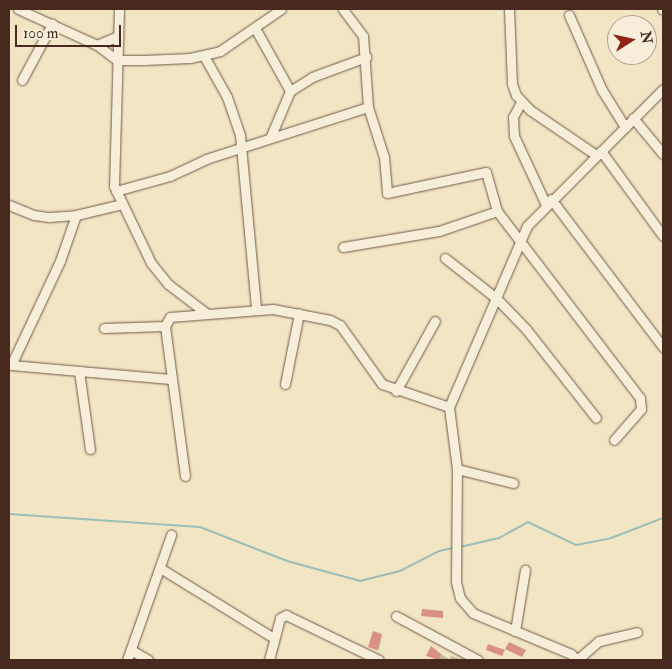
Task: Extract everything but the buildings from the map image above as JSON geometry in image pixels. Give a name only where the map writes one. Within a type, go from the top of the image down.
[{"type":"street","points":[[18,9],[97,45],[117,60],[204,56],[220,51],[281,9]]},
{"type":"street","points":[[119,9],[113,168],[116,191],[129,213],[143,250],[158,273],[183,297],[206,313]]},
{"type":"street","points":[[342,9],[360,29],[366,57],[368,107],[384,157],[388,193],[483,170],[497,211],[640,398],[640,409],[614,440]]},
{"type":"street","points":[[509,9],[512,84],[521,102],[598,153],[663,236]]},
{"type":"street","points":[[569,15],[602,90],[625,127]]},
{"type":"street","points":[[22,80],[52,24]]},
{"type":"street","points":[[255,28],[290,91]]},
{"type":"street","points":[[97,45],[118,36]]},
{"type":"street","points":[[204,56],[227,98],[242,149],[244,203],[256,309]]},
{"type":"street","points":[[270,138],[290,91],[312,78],[366,57]]},
{"type":"street","points":[[637,632],[599,641],[577,660],[571,654],[473,613],[462,603],[458,593],[457,470],[449,408],[496,298],[518,240],[548,202],[663,90]]},
{"type":"street","points":[[521,102],[513,117],[514,136],[548,202],[663,347]]},
{"type":"street","points":[[116,191],[170,176],[206,159],[368,107]]},
{"type":"street","points":[[633,118],[663,154]]},
{"type":"street","points":[[9,204],[42,217],[76,215],[122,204]]},
{"type":"street","points":[[343,247],[439,231],[497,211]]},
{"type":"street","points":[[76,215],[60,261],[10,363],[170,379]]},
{"type":"street","points":[[445,258],[496,298],[564,374],[596,418]]},
{"type":"street","points":[[185,476],[170,379],[165,326],[170,317],[256,309],[299,313],[340,325],[372,374],[396,392],[449,408]]},
{"type":"street","points":[[285,384],[299,313]]},
{"type":"street","points":[[396,392],[435,321]]},
{"type":"street","points":[[104,328],[165,326]]},
{"type":"street","points":[[79,371],[90,449]]},
{"type":"street","points":[[457,470],[513,484]]},
{"type":"street","points":[[127,660],[171,535]]},
{"type":"street","points":[[160,568],[274,638]]},
{"type":"street","points":[[514,631],[525,570]]},
{"type":"street","points":[[270,660],[280,618],[286,615],[379,660]]},
{"type":"street","points":[[396,616],[478,660]]},
{"type":"street","points":[[131,650],[148,660]]},
{"type":"waterway","points":[[9,514],[200,527],[287,561],[360,581],[400,571],[439,551],[453,548]]},
{"type":"waterway","points":[[460,547],[499,538],[528,522],[576,545],[611,538],[663,518]]}]
